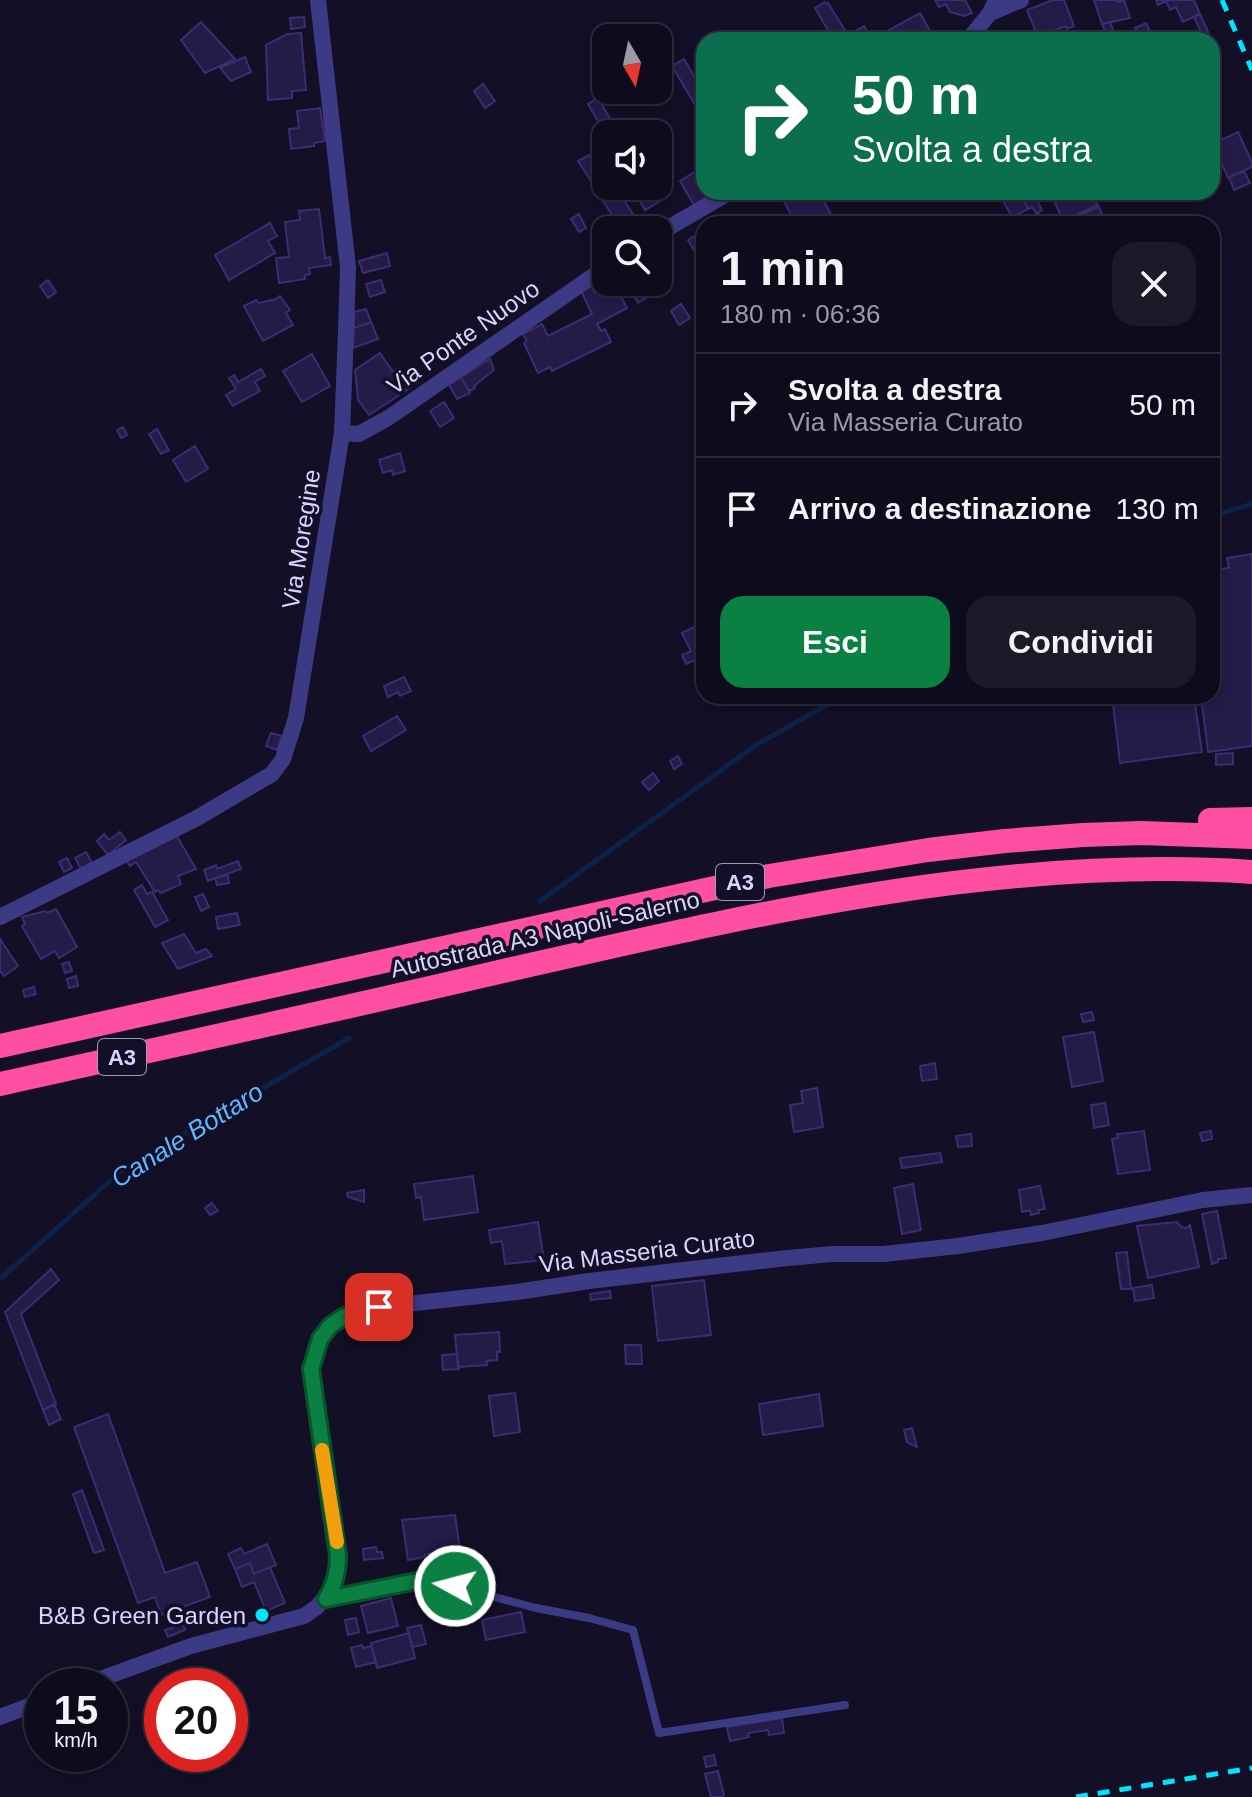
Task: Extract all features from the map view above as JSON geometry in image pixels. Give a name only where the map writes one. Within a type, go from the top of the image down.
[{"type":"highway","points":[[1083,835],[1176,821],[1252,819]]},
{"type":"highway","name":"Autostrada A3 Napoli-Salerno","points":[[0,1046],[769,876],[1005,841],[1141,833],[1252,837]]},
{"type":"highway","name":"Autostrada A3 Napoli-Salerno","points":[[0,1084],[631,942],[837,901],[936,885],[1087,870],[1252,872]]},
{"type":"street","name":"Via Moregine","points":[[0,917],[197,818],[272,774],[283,759],[296,718],[342,433],[348,267],[318,0]]},
{"type":"street","points":[[974,32],[993,6],[1021,0]]},
{"type":"street","points":[[672,226],[716,200]]},
{"type":"street","name":"Via Ponte Nuovo","points":[[342,433],[359,434],[388,418],[592,277]]},
{"type":"street","name":"Via Masseria Curato","points":[[326,1599],[338,1572],[338,1556],[311,1369],[320,1339],[330,1326],[343,1317],[379,1307],[675,1271],[809,1256],[884,1254],[958,1246],[1042,1233],[1190,1202],[1252,1195]]},
{"type":"street","points":[[128,1669],[191,1646],[304,1616],[326,1599]]},
{"type":"street","points":[[0,1717],[24,1708]]},
{"type":"lane","points":[[326,1599],[427,1579],[633,1630],[659,1733],[845,1705]]},
{"type":"building","points":[[935,0],[965,0],[972,13],[964,16],[950,12],[946,4],[939,7]]},
{"type":"building","points":[[1053,0],[1064,0],[1074,26],[1036,32],[1027,10]]},
{"type":"building","points":[[1094,0],[1124,0],[1130,18],[1102,24]]},
{"type":"building","points":[[1156,0],[1194,0],[1200,14],[1183,22],[1176,7],[1170,10],[1166,1],[1158,5]]},
{"type":"building","points":[[828,3],[846,32],[829,32],[815,8]]},
{"type":"building","points":[[920,13],[931,32],[886,32]]},
{"type":"building","points":[[1200,14],[1208,32],[1201,32],[1194,17]]},
{"type":"building","points":[[304,17],[305,27],[291,29],[290,18]]},
{"type":"building","points":[[201,22],[235,59],[205,73],[181,40]]},
{"type":"building","points":[[1110,22],[1114,32],[1106,32],[1102,24]]},
{"type":"building","points":[[1146,23],[1150,32],[1137,32],[1135,28]]},
{"type":"building","points":[[864,26],[867,32],[853,32]]},
{"type":"building","points":[[301,33],[306,90],[292,91],[292,98],[268,100],[266,45],[287,34]]},
{"type":"building","points":[[245,57],[251,72],[231,81],[220,68]]},
{"type":"building","points":[[684,59],[696,80],[696,106],[672,66]]},
{"type":"building","points":[[483,84],[495,101],[485,108],[474,91]]},
{"type":"building","points":[[592,102],[602,104],[611,120],[597,120],[588,104]]},
{"type":"building","points":[[320,108],[325,141],[291,149],[289,129],[299,128],[297,111]]},
{"type":"building","points":[[1238,132],[1252,167],[1228,178],[1220,160],[1220,141]]},
{"type":"building","points":[[589,155],[592,160],[592,183],[578,161]]},
{"type":"building","points":[[696,171],[696,200],[703,200],[694,205],[680,181]]},
{"type":"building","points":[[1244,171],[1250,183],[1234,190],[1229,177]]},
{"type":"building","points":[[602,200],[624,200],[634,216],[613,216]]},
{"type":"building","points":[[639,200],[659,200],[660,201],[645,210]]},
{"type":"building","points":[[783,200],[823,200],[832,216],[792,216]]},
{"type":"building","points":[[1002,200],[1023,200],[1028,209],[1011,216]]},
{"type":"building","points":[[1023,200],[1036,200],[1042,210],[1037,214],[1032,207],[1028,209]]},
{"type":"building","points":[[1096,200],[1098,205],[1074,216],[1061,216],[1057,202]]},
{"type":"building","points":[[1099,207],[1103,216],[1077,216]]},
{"type":"building","points":[[319,209],[325,258],[330,257],[331,265],[309,268],[310,274],[305,275],[305,279],[279,283],[276,258],[289,257],[285,222],[300,220],[299,211]]},
{"type":"building","points":[[579,214],[586,228],[579,232],[571,219]]},
{"type":"building","points":[[270,223],[277,236],[268,241],[275,253],[229,280],[215,255]]},
{"type":"building","points":[[696,235],[696,254],[688,240]]},
{"type":"building","points":[[387,253],[390,266],[363,273],[359,261]]},
{"type":"building","points":[[48,280],[56,292],[48,298],[40,286]]},
{"type":"building","points":[[381,280],[385,292],[370,297],[366,284]]},
{"type":"building","points":[[590,283],[592,296],[621,296],[627,308],[597,324],[601,331],[605,329],[611,342],[552,371],[550,367],[538,373],[523,334],[542,324],[548,336],[592,314],[580,289]]},
{"type":"building","points":[[280,296],[290,310],[286,313],[293,325],[263,341],[244,306],[256,300],[259,303]]},
{"type":"building","points":[[634,296],[650,296],[638,303]]},
{"type":"building","points":[[681,304],[690,318],[679,325],[671,311]]},
{"type":"building","points":[[366,309],[371,322],[354,328],[354,312]]},
{"type":"building","points":[[371,322],[378,339],[353,348],[354,328]]},
{"type":"building","points":[[380,353],[393,372],[397,369],[410,388],[369,415],[358,400],[355,370]]},
{"type":"building","points":[[312,354],[330,386],[302,402],[283,371]]},
{"type":"building","points":[[490,359],[494,370],[469,391],[461,377]]},
{"type":"building","points":[[261,369],[265,376],[255,382],[260,391],[233,406],[226,395],[236,389],[229,378],[234,375],[238,382]]},
{"type":"building","points":[[461,377],[470,393],[457,399],[449,385]]},
{"type":"building","points":[[444,402],[454,418],[440,427],[430,411]]},
{"type":"building","points":[[123,427],[127,435],[121,438],[117,430]]},
{"type":"building","points":[[157,429],[169,450],[161,454],[149,434]]},
{"type":"building","points":[[195,446],[208,469],[186,482],[173,460]]},
{"type":"building","points":[[400,453],[405,471],[393,475],[392,470],[383,473],[379,460]]},
{"type":"building","points":[[1252,554],[1252,746],[1208,752],[1202,704],[1220,704],[1220,569],[1229,568],[1227,558]]},
{"type":"building","points":[[696,626],[696,660],[686,664],[682,655],[691,651],[682,633]]},
{"type":"building","points":[[404,677],[411,691],[388,697],[384,686]]},
{"type":"building","points":[[1113,704],[1195,704],[1202,752],[1120,763]]},
{"type":"building","points":[[397,716],[406,730],[371,751],[363,736]]},
{"type":"building","points":[[271,733],[282,736],[277,750],[266,746]]},
{"type":"building","points":[[1233,753],[1233,764],[1216,765],[1216,754]]},
{"type":"building","points":[[678,756],[682,764],[674,769],[670,761]]},
{"type":"building","points":[[653,773],[659,781],[649,790],[642,782]]},
{"type":"building","points":[[174,831],[196,869],[178,876],[181,884],[161,893],[158,890],[155,892],[136,862],[130,866],[124,857]]},
{"type":"building","points":[[120,832],[126,840],[108,855],[97,841],[104,834],[109,840]]},
{"type":"building","points":[[86,852],[92,863],[81,869],[75,858]]},
{"type":"building","points":[[67,858],[72,868],[64,872],[59,862]]},
{"type":"building","points":[[238,861],[241,869],[208,881],[204,870]]},
{"type":"building","points":[[228,875],[229,883],[217,885],[215,878]]},
{"type":"building","points":[[142,885],[147,894],[152,892],[168,920],[155,927],[134,890]]},
{"type":"building","points":[[203,894],[209,907],[201,911],[195,897]]},
{"type":"building","points":[[56,909],[77,947],[59,958],[55,951],[41,959],[22,926],[25,924],[22,917]]},
{"type":"building","points":[[237,913],[240,925],[218,929],[216,917]]},
{"type":"building","points":[[184,934],[196,953],[206,949],[212,956],[178,969],[162,943]]},
{"type":"building","points":[[0,939],[18,966],[4,976],[0,971]]},
{"type":"building","points":[[69,962],[72,971],[65,973],[62,964]]},
{"type":"building","points":[[76,976],[78,986],[69,988],[67,979]]},
{"type":"building","points":[[34,987],[36,994],[25,997],[23,990]]},
{"type":"building","points":[[1092,1012],[1094,1020],[1083,1022],[1081,1014]]},
{"type":"building","points":[[1094,1032],[1103,1081],[1072,1087],[1063,1037]]},
{"type":"building","points":[[935,1063],[937,1079],[922,1081],[920,1066]]},
{"type":"building","points":[[817,1088],[823,1127],[794,1132],[790,1105],[803,1103],[801,1091]]},
{"type":"building","points":[[1105,1103],[1109,1125],[1094,1128],[1091,1105]]},
{"type":"building","points":[[1144,1131],[1150,1170],[1118,1174],[1112,1139],[1118,1138],[1117,1134]]},
{"type":"building","points":[[1211,1131],[1212,1139],[1202,1141],[1200,1133]]},
{"type":"building","points":[[971,1134],[972,1146],[958,1147],[956,1136]]},
{"type":"building","points":[[940,1153],[942,1162],[902,1168],[900,1158]]},
{"type":"building","points":[[473,1176],[478,1212],[424,1220],[421,1197],[416,1198],[414,1184]]},
{"type":"building","points":[[913,1184],[921,1230],[902,1234],[894,1188]]},
{"type":"building","points":[[1040,1186],[1045,1209],[1031,1215],[1030,1210],[1022,1212],[1019,1190]]},
{"type":"building","points":[[364,1190],[364,1202],[348,1197],[347,1193]]},
{"type":"building","points":[[212,1203],[218,1211],[210,1215],[205,1208]]},
{"type":"building","points":[[1217,1211],[1226,1258],[1212,1264],[1202,1214]]},
{"type":"building","points":[[538,1222],[544,1260],[505,1264],[502,1241],[491,1243],[489,1230]]},
{"type":"building","points":[[1177,1222],[1181,1227],[1190,1225],[1199,1267],[1148,1278],[1137,1226]]},
{"type":"building","points":[[1127,1252],[1131,1289],[1121,1289],[1116,1253]]},
{"type":"building","points":[[51,1269],[59,1280],[21,1314],[56,1404],[43,1410],[5,1312]]},
{"type":"building","points":[[704,1280],[711,1335],[658,1341],[652,1286]]},
{"type":"building","points":[[1152,1285],[1154,1298],[1135,1301],[1133,1288]]},
{"type":"building","points":[[610,1291],[611,1298],[591,1300],[590,1294]]},
{"type":"building","points":[[499,1332],[500,1352],[497,1352],[497,1360],[486,1361],[487,1365],[458,1367],[455,1335]]},
{"type":"building","points":[[625,1345],[641,1345],[642,1364],[626,1364]]},
{"type":"building","points":[[457,1354],[459,1369],[443,1370],[442,1355]]},
{"type":"building","points":[[515,1393],[520,1432],[494,1436],[489,1396]]},
{"type":"building","points":[[819,1394],[823,1426],[763,1435],[759,1404]]},
{"type":"building","points":[[54,1404],[61,1419],[49,1425],[43,1410]]},
{"type":"building","points":[[108,1414],[165,1573],[197,1562],[210,1597],[161,1615],[155,1597],[138,1603],[74,1427]]},
{"type":"building","points":[[912,1428],[917,1447],[907,1442],[904,1430]]},
{"type":"building","points":[[82,1490],[104,1550],[94,1553],[73,1494]]},
{"type":"building","points":[[455,1515],[460,1549],[408,1560],[402,1520]]},
{"type":"building","points":[[267,1544],[276,1565],[254,1574],[250,1563],[235,1569],[228,1554],[241,1548],[244,1554]]},
{"type":"building","points":[[376,1547],[383,1558],[364,1560],[363,1549]]},
{"type":"building","points":[[460,1549],[474,1549],[475,1578],[458,1578]]},
{"type":"building","points":[[250,1563],[254,1574],[270,1567],[285,1603],[266,1611],[254,1582],[242,1587],[235,1569]]},
{"type":"building","points":[[391,1598],[398,1626],[368,1633],[361,1606]]},
{"type":"building","points":[[123,1610],[127,1620],[120,1624],[115,1614]]},
{"type":"building","points":[[521,1612],[525,1632],[486,1640],[482,1620]]},
{"type":"building","points":[[356,1618],[359,1632],[348,1635],[345,1620]]},
{"type":"building","points":[[183,1624],[185,1630],[168,1637],[165,1630]]},
{"type":"building","points":[[421,1625],[426,1644],[412,1647],[407,1628]]},
{"type":"building","points":[[409,1633],[415,1658],[377,1668],[371,1643]]},
{"type":"building","points":[[362,1645],[363,1648],[371,1646],[376,1662],[356,1667],[351,1648]]},
{"type":"building","points":[[782,1718],[784,1733],[769,1735],[768,1730],[748,1733],[749,1737],[730,1741],[727,1727]]},
{"type":"building","points":[[714,1755],[716,1765],[706,1767],[704,1757]]},
{"type":"building","points":[[718,1771],[724,1795],[711,1797],[705,1774]]},
{"type":"waterway","name":"Canale Bottaro","points":[[1220,514],[1252,504]]},
{"type":"waterway","name":"Canale Bottaro","points":[[540,901],[756,745],[829,704]]},
{"type":"waterway","name":"Canale Bottaro","points":[[0,1279],[122,1170],[349,1038]]},
{"type":"railway","points":[[1222,0],[1252,70]]},
{"type":"railway","points":[[1076,1797],[1252,1768]]},
{"type":"slow traffic","points":[[322,1450],[337,1542]]},
{"type":"place","name":"B&B Green Garden","points":[[262,1615]]},
{"type":"route","points":[[379,1307],[360,1310],[330,1326],[320,1339],[311,1369],[338,1556],[338,1572],[326,1599],[427,1579],[455,1586]]}]
